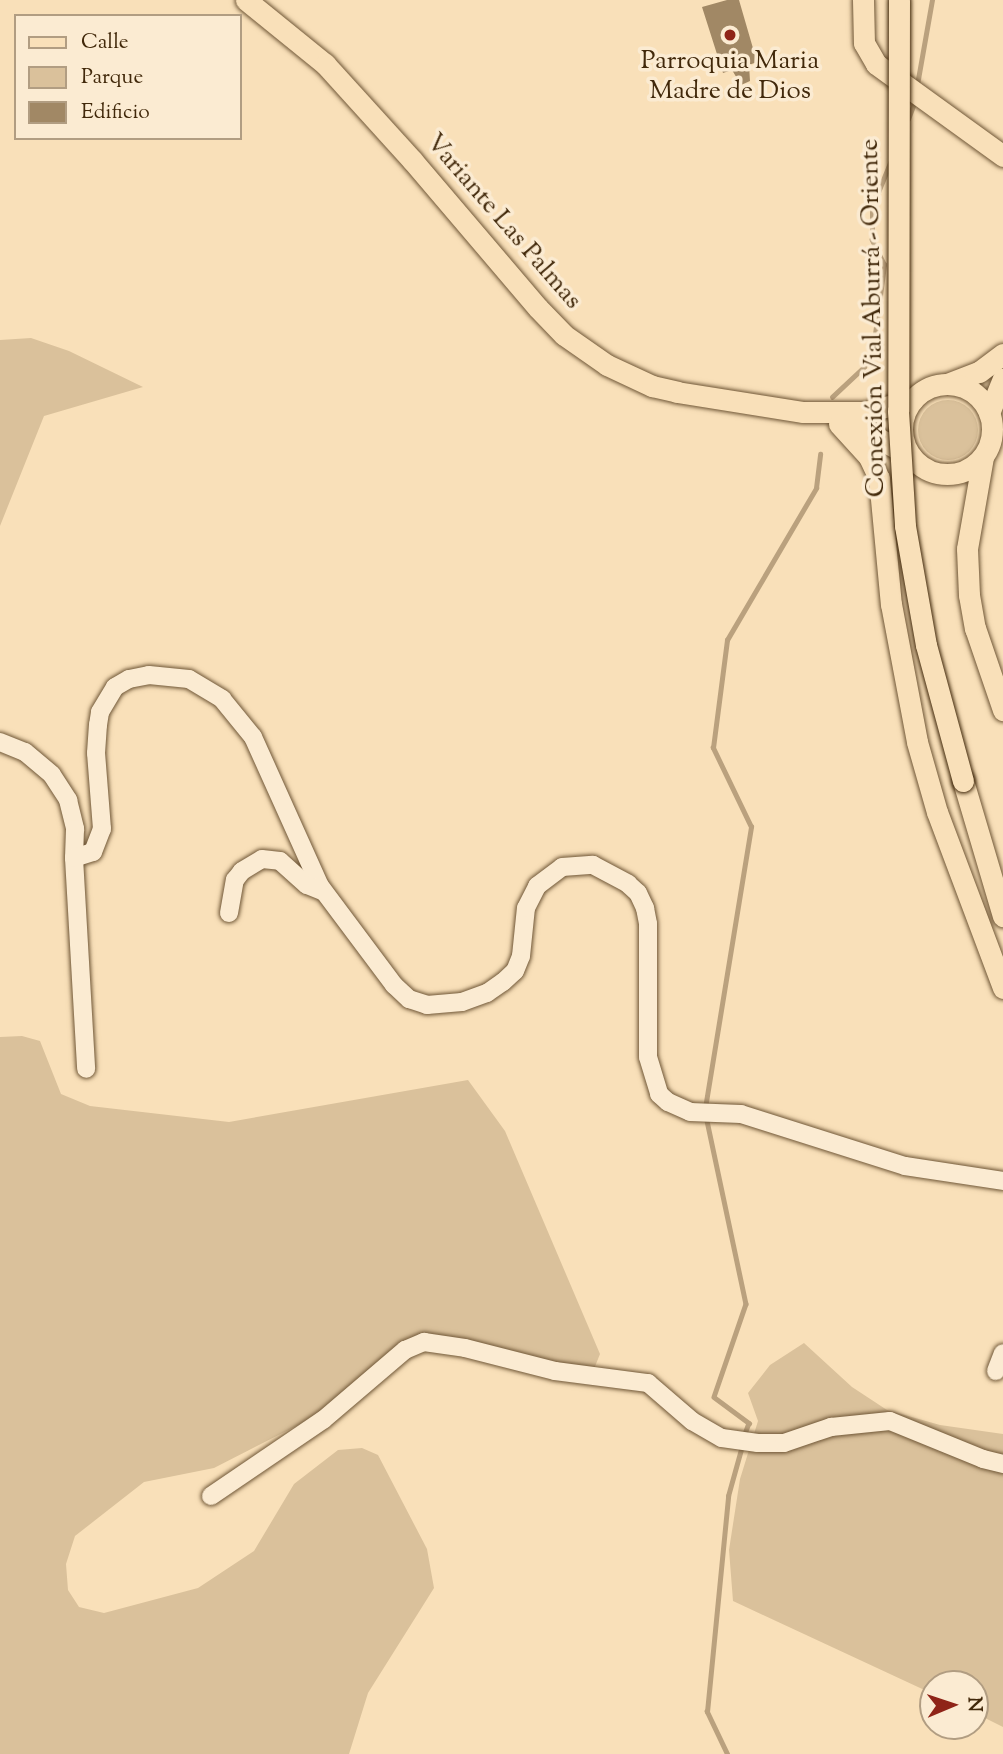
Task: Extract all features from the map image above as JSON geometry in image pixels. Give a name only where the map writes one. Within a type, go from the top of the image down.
[{"type":"main road","name":"Variante Las Palmas","points":[[246,0],[305,46],[351,90],[538,308],[565,335],[607,365],[652,386],[708,399],[803,412],[864,412],[913,400]]},
{"type":"main road","points":[[863,0],[864,43],[869,55],[884,71],[1003,156]]},
{"type":"main road","name":"Conexión Vial Aburrá - Oriente","points":[[899,0],[898,411],[904,514],[926,645],[1003,916]]},
{"type":"main road","points":[[983,457],[972,467],[951,474],[930,471],[914,460],[902,427],[913,400],[928,389],[979,372],[1003,354]]},
{"type":"main road","points":[[989,414],[1003,379]]},
{"type":"main road","points":[[945,384],[968,390],[981,399],[989,414],[991,441],[983,457],[967,549],[969,595],[975,628],[1003,710]]},
{"type":"main road","name":"Variante Las Palmas","points":[[803,412],[874,436],[914,460]]},
{"type":"main road","points":[[839,424],[869,457],[878,478],[896,634],[917,742],[937,811],[1003,988]]},
{"type":"main road","points":[[896,634],[899,580],[897,500],[914,460]]},
{"type":"street","points":[[74,858],[93,852],[102,829],[96,753],[100,712],[115,687],[129,679],[149,674],[174,675],[204,686],[222,699],[253,737],[324,892],[399,990],[416,1002],[444,1006],[487,993],[515,971],[521,957],[526,908],[537,886],[562,867],[577,864],[604,869],[638,893],[645,908],[648,924],[650,1070],[659,1094],[675,1107],[690,1112],[712,1111],[750,1116],[905,1166],[1003,1181]]},
{"type":"street","points":[[0,741],[25,752],[52,775],[68,800],[75,829],[74,858],[86,1069]]},
{"type":"street","points":[[229,913],[235,880],[242,871],[261,859],[280,861],[307,884],[324,892]]},
{"type":"street","points":[[211,1496],[323,1420],[405,1350],[424,1342],[465,1348],[555,1371],[648,1383],[692,1421],[722,1438],[784,1443],[831,1427],[891,1421],[983,1459],[1003,1464]]},
{"type":"street","points":[[996,1371],[1003,1353]]},
{"type":"green space","points":[[31,338],[69,351],[143,387],[44,416],[0,526],[0,340]]},
{"type":"green space","points":[[948,400],[965,405],[973,413],[978,430],[973,447],[965,455],[948,460],[931,455],[923,447],[918,430],[923,413],[931,405]]},
{"type":"green space","points":[[22,1036],[40,1041],[61,1094],[90,1106],[229,1122],[468,1080],[505,1131],[600,1354],[594,1369],[575,1369],[448,1336],[418,1336],[318,1415],[214,1468],[144,1482],[75,1536],[66,1564],[68,1590],[79,1607],[104,1613],[198,1588],[254,1551],[294,1484],[338,1450],[362,1448],[378,1455],[427,1549],[434,1588],[368,1693],[349,1754],[0,1754],[0,1037]]},
{"type":"green space","points":[[804,1343],[852,1387],[887,1410],[940,1425],[1003,1434],[1003,1727],[989,1720],[989,1670],[919,1670],[919,1687],[733,1601],[729,1550],[740,1479],[758,1421],[748,1393],[770,1365]]},
{"type":"building","name":"Parroquia Maria Madre de Dios","points":[[727,0],[739,0],[757,62],[749,65],[750,81],[741,85],[732,70],[723,73],[702,7]]},
{"type":"waterway","points":[[917,85],[932,0]]},
{"type":"waterway","points":[[908,119],[915,101]]},
{"type":"waterway","points":[[832,397],[864,367],[874,342],[884,265],[872,240],[872,207],[890,163]]},
{"type":"waterway","points":[[705,1108],[751,827],[713,748],[727,640],[816,488],[820,454]]},
{"type":"waterway","points":[[706,1116],[746,1304],[714,1397],[749,1423],[744,1437]]},
{"type":"waterway","points":[[727,1754],[707,1712],[728,1496],[742,1446]]},
{"type":"place","name":"Parroquia Maria Madre de Dios","points":[[730,35]]}]
